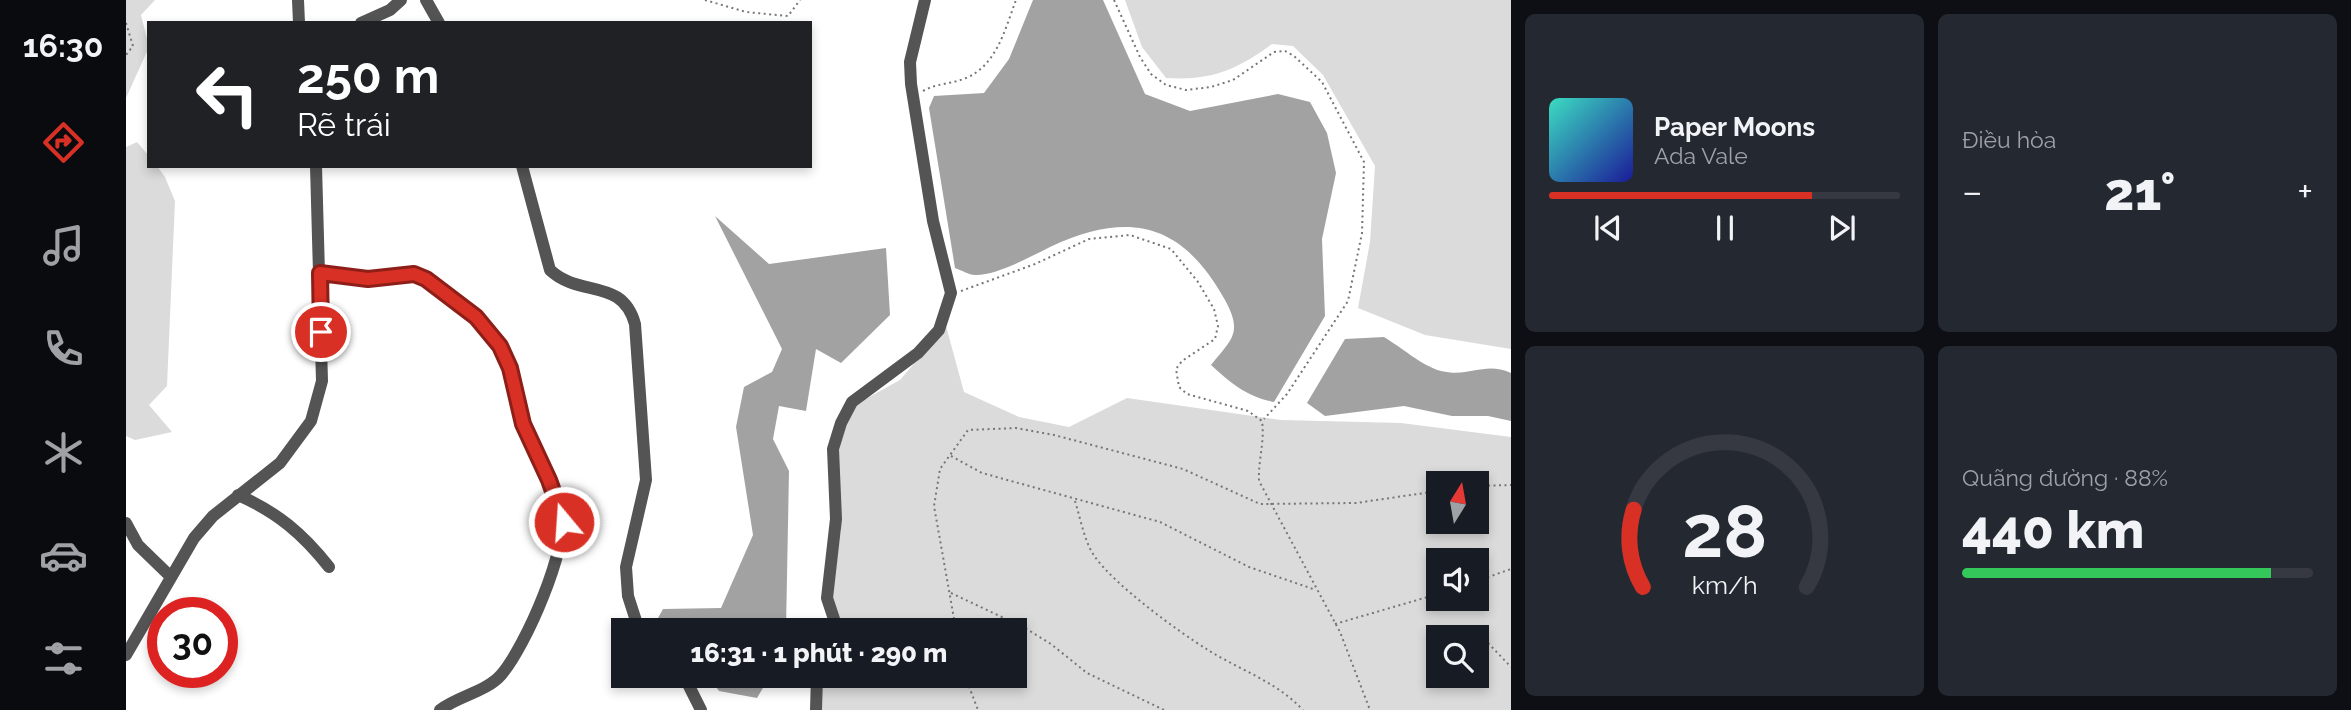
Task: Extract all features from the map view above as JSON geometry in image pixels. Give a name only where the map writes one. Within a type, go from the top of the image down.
[{"type":"street","points":[[298,0],[299,21]]},
{"type":"street","points":[[365,21],[390,10],[401,0]]},
{"type":"street","points":[[426,0],[438,21]]},
{"type":"street","points":[[834,618],[827,598],[836,519],[833,449],[841,423],[852,402],[918,353],[939,330],[950,295],[933,221],[910,61],[925,0]]},
{"type":"street","points":[[126,655],[194,538],[213,516],[280,463],[311,421],[322,381],[316,168]]},
{"type":"street","points":[[523,168],[550,270],[562,281],[622,298],[631,308],[635,324],[646,480],[626,567],[628,596],[635,618]]},
{"type":"street","points":[[320,273],[368,279],[414,274],[426,279],[476,317],[500,346],[510,368],[523,424],[562,510],[564,522],[560,548],[533,618],[501,675],[491,684],[440,710]]},
{"type":"street","points":[[238,495],[284,520],[304,536],[329,567]]},
{"type":"street","points":[[126,523],[138,545],[171,577]]},
{"type":"street","points":[[690,688],[701,710]]},
{"type":"street","points":[[816,710],[817,688]]},
{"type":"path","points":[[705,0],[746,12],[788,16],[800,0]]},
{"type":"path","points":[[913,96],[928,88],[963,80],[980,71],[989,62],[999,44],[1016,0]]},
{"type":"path","points":[[1114,0],[1140,57],[1151,74],[1166,85],[1186,90],[1211,87],[1233,80],[1274,51],[1285,51],[1294,56],[1322,82],[1364,162],[1362,233],[1348,301],[1287,394],[1262,421]]},
{"type":"path","points":[[126,23],[133,46],[126,55]]},
{"type":"path","points":[[950,295],[1035,264],[1089,239],[1130,235],[1171,249],[1198,282],[1214,309],[1218,326],[1215,339],[1182,361],[1176,369],[1179,387],[1187,394],[1248,411],[1262,421],[1264,436],[1258,464],[1259,481],[1268,504],[1335,624],[1370,710]]},
{"type":"path","points":[[954,618],[934,506],[940,469],[968,430],[1016,428],[1183,469],[1227,487],[1246,499],[1268,504],[1356,503],[1426,493]]},
{"type":"path","points":[[951,455],[982,473],[1160,522],[1249,567],[1316,590]]},
{"type":"path","points":[[1489,486],[1511,485]]},
{"type":"path","points":[[1075,500],[1082,528],[1095,556],[1126,587],[1207,650],[1290,696],[1303,710]]},
{"type":"path","points":[[1489,577],[1511,569]]},
{"type":"path","points":[[949,592],[1025,628],[1051,644],[1087,673],[1164,710]]},
{"type":"path","points":[[1335,624],[1426,597]]},
{"type":"path","points":[[1489,644],[1511,667]]},
{"type":"path","points":[[970,688],[978,710]]},
{"type":"shaded area","points":[[126,0],[155,0],[141,15],[147,51],[126,98]]},
{"type":"shaded area","points":[[1033,0],[1103,0],[1145,94],[1190,111],[1278,94],[1310,102],[1327,133],[1336,173],[1322,239],[1325,316],[1274,402],[1247,393],[1211,365],[1233,335],[1230,311],[1208,274],[1191,254],[1172,240],[1151,231],[1129,227],[1079,235],[1013,265],[983,274],[973,275],[955,268],[929,108],[934,96],[984,93],[1009,59]]},
{"type":"shaded area","points":[[1125,0],[1511,0],[1511,349],[1425,335],[1358,308],[1370,242],[1375,166],[1323,75],[1293,46],[1272,44],[1247,61],[1222,72],[1196,78],[1166,78],[1142,47]]},
{"type":"shaded area","points":[[137,142],[147,154],[147,168],[158,168],[175,201],[167,386],[149,405],[172,432],[135,440],[126,436],[126,147]]},
{"type":"shaded area","points":[[715,216],[769,264],[886,248],[890,315],[841,363],[816,349],[806,411],[779,406],[773,439],[789,471],[786,618],[658,618],[663,609],[721,608],[753,535],[736,427],[744,387],[772,372],[782,349]]},
{"type":"shaded area","points":[[946,326],[964,392],[1019,417],[1069,427],[1127,398],[1281,420],[1401,423],[1511,437],[1511,710],[818,710],[821,688],[1027,688],[1027,618],[830,618],[841,530],[838,465],[842,412],[900,380]]},
{"type":"shaded area","points":[[1384,337],[1419,361],[1441,371],[1460,373],[1493,369],[1511,373],[1511,421],[1488,416],[1452,416],[1404,406],[1325,416],[1307,403],[1345,339]]},
{"type":"shaded area","points":[[717,688],[763,688],[757,698],[719,691]]},
{"type":"route","points":[[321,332],[320,273],[368,279],[414,274],[456,300],[476,317],[500,346],[510,368],[523,424],[562,510],[564,522]]}]
